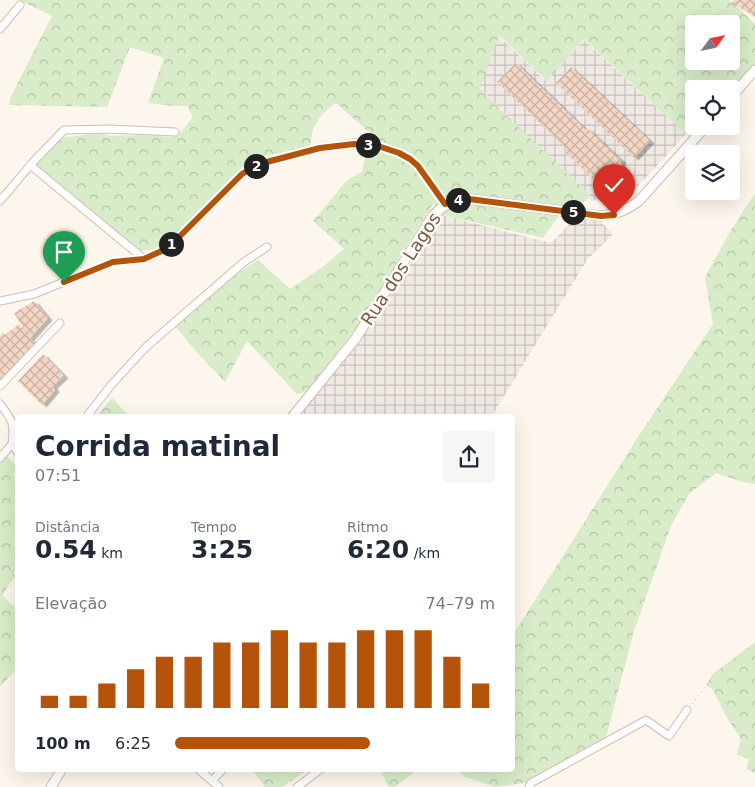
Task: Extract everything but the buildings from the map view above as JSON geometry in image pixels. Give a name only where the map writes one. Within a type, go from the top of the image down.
[{"type":"street","points":[[0,29],[20,5]]},
{"type":"street","points":[[740,87],[755,70]]},
{"type":"street","points":[[0,201],[30,165],[64,130],[109,129],[175,132]]},
{"type":"street","points":[[445,204],[456,200],[469,199],[601,216],[614,215],[640,201],[698,135]]},
{"type":"street","name":"Rua dos Lagos","points":[[0,301],[34,294],[113,262],[144,259],[168,248],[242,174],[259,164],[308,151],[354,144],[378,146],[399,153],[418,166],[445,204],[432,217],[356,338],[295,414]]},
{"type":"street","points":[[30,165],[144,259]]},
{"type":"street","points":[[89,414],[112,384],[146,347],[244,262],[267,246]]},
{"type":"street","points":[[0,386],[60,323]]},
{"type":"street","points":[[0,404],[12,421],[14,429],[12,444],[0,458]]},
{"type":"street","points":[[12,444],[15,448]]},
{"type":"street","points":[[529,787],[531,783],[646,720],[669,736],[687,710]]},
{"type":"street","points":[[51,787],[60,772]]},
{"type":"street","points":[[201,772],[219,787]]},
{"type":"street","points":[[212,782],[220,772]]},
{"type":"street","points":[[297,787],[317,772]]},
{"type":"path","points":[[34,294],[60,323]]},
{"type":"path","points":[[687,710],[717,672],[755,646]]},
{"type":"shaded area","points":[[401,0],[461,0],[546,81],[584,40],[685,135],[628,197],[614,204],[604,203],[596,199],[592,202],[482,90]]},
{"type":"shaded area","points":[[442,215],[551,243],[575,218],[600,221],[613,234],[587,260],[493,414],[301,414],[357,344]]},
{"type":"green space","points":[[19,0],[730,0],[755,24],[755,77],[740,95],[740,80],[685,80],[685,133],[584,39],[547,81],[499,35],[480,88],[590,195],[587,200],[559,216],[543,238],[443,215],[433,204],[399,258],[376,303],[306,392],[297,394],[247,341],[225,382],[176,327],[217,286],[258,260],[290,289],[320,269],[344,249],[313,221],[347,180],[362,172],[370,133],[336,103],[325,111],[315,126],[311,145],[257,158],[241,169],[164,248],[139,251],[34,171],[37,164],[61,138],[97,133],[111,136],[142,135],[172,137],[181,132],[193,117],[187,106],[148,103],[164,58],[130,47],[107,107],[9,105],[11,96],[52,16]]},
{"type":"green space","points":[[755,193],[755,484],[742,482],[716,473],[689,494],[671,526],[634,631],[605,741],[538,781],[495,787],[465,777],[459,772],[515,772],[515,632],[636,440],[713,324],[705,277],[731,230]]},
{"type":"green space","points":[[112,398],[127,414],[98,414]]},
{"type":"green space","points":[[6,455],[15,465],[15,577],[2,595],[15,607],[15,670],[0,687],[0,462]]},
{"type":"green space","points":[[755,642],[755,773],[746,769],[749,759],[737,755],[741,739],[726,716],[713,690],[706,685],[713,674]]},
{"type":"green space","points":[[253,772],[304,772],[282,787],[265,787]]},
{"type":"green space","points":[[381,772],[415,772],[394,787],[390,787]]},
{"type":"route","points":[[64,282],[113,262],[144,259],[168,248],[242,174],[259,164],[320,148],[354,144],[378,146],[399,153],[418,166],[445,204],[456,200],[469,199],[601,216],[614,215]]}]
